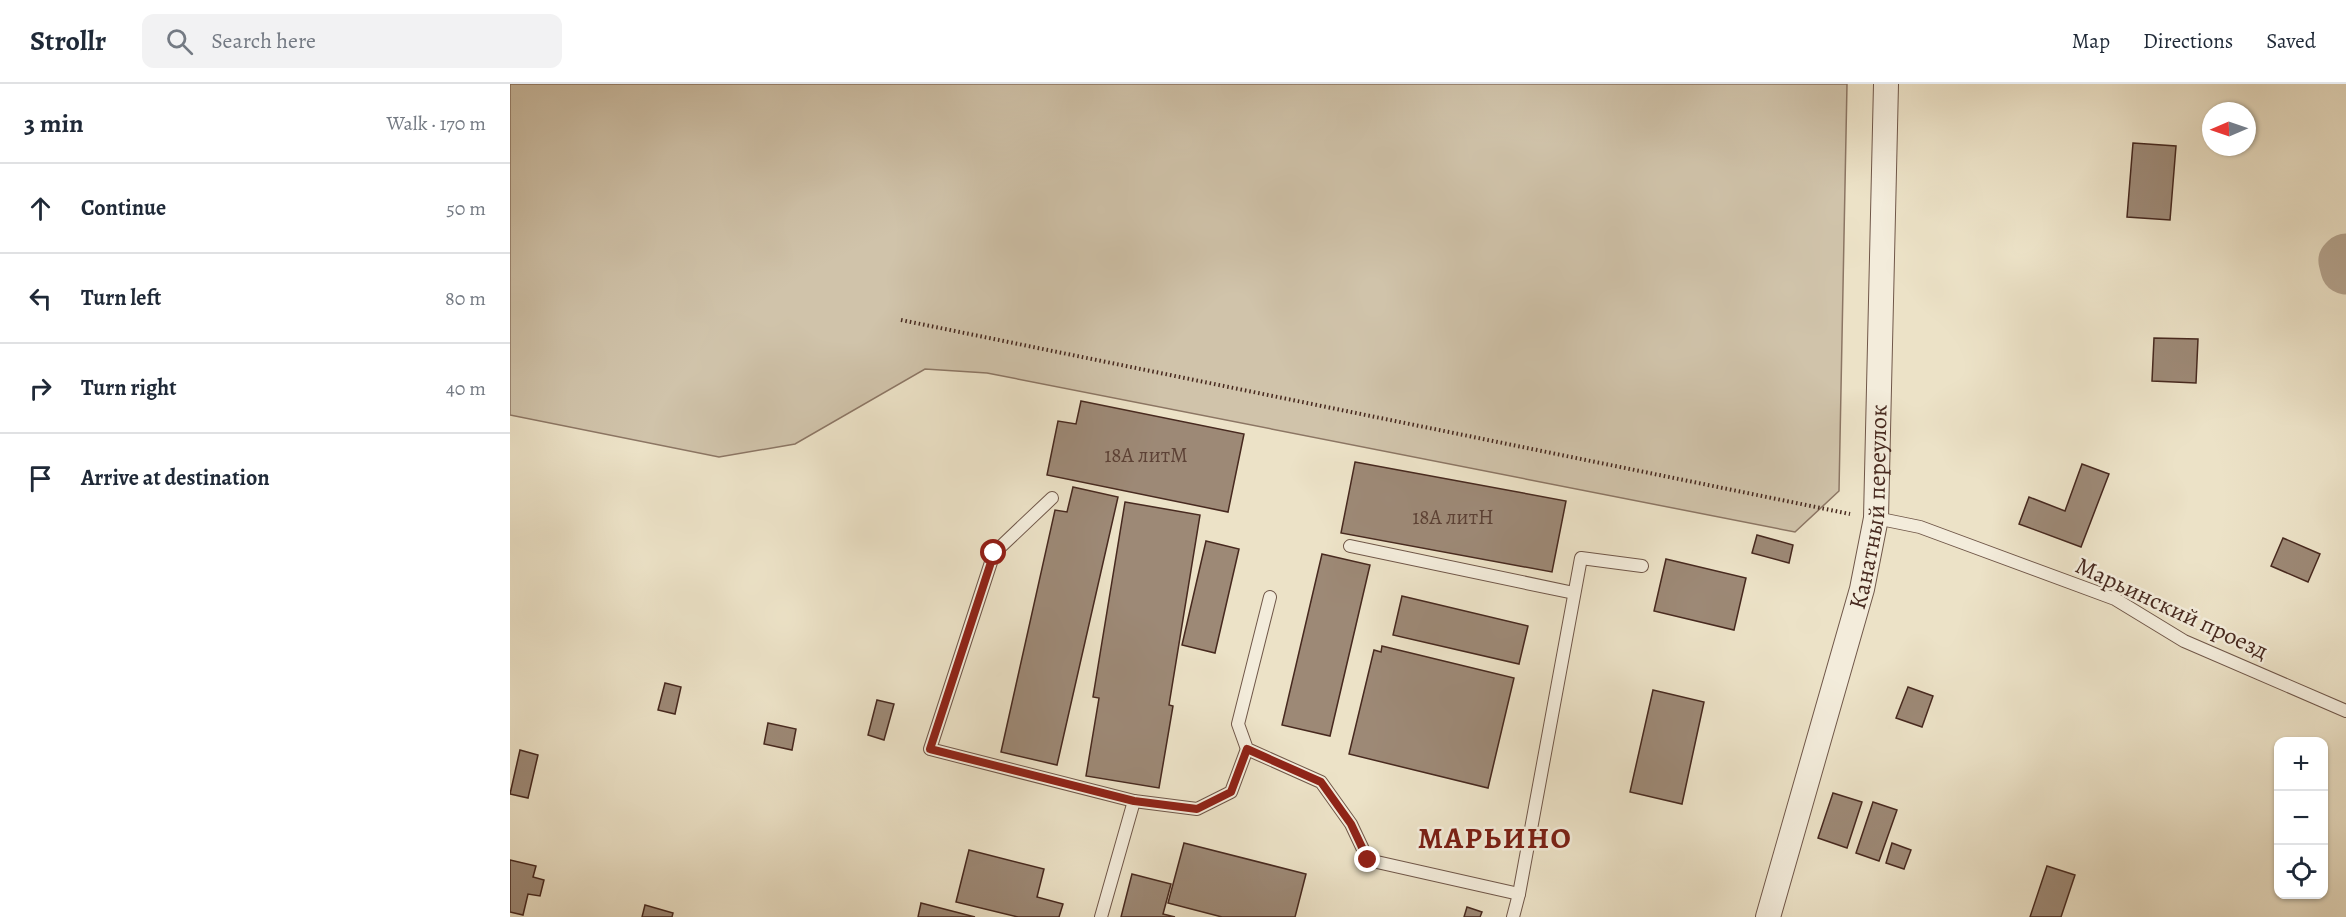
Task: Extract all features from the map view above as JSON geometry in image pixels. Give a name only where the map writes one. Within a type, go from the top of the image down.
[{"type":"street","name":"Канатный переулок","points":[[1768,917],[1862,588],[1876,518],[1886,84]]},
{"type":"lane","points":[[1052,498],[994,553],[930,749],[1134,801],[1197,809],[1231,792],[1247,749],[1238,724],[1270,597]]},
{"type":"lane","name":"Марьинский проезд","points":[[1876,518],[1920,527],[2115,599],[2184,642],[2346,711]]},
{"type":"lane","points":[[1350,546],[1574,593]]},
{"type":"lane","points":[[1512,917],[1519,894],[1581,558],[1642,566]]},
{"type":"lane","points":[[1247,749],[1321,782],[1351,824],[1368,860],[1519,894]]},
{"type":"lane","points":[[1101,917],[1134,801]]},
{"type":"path","points":[[901,320],[1386,421],[1876,518]]},
{"type":"shaded area","points":[[510,84],[1847,84],[1839,491],[1795,532],[987,373],[925,369],[795,444],[719,457],[510,415]]},
{"type":"building","points":[[2133,143],[2176,146],[2170,220],[2127,217]]},
{"type":"building","points":[[2154,338],[2198,339],[2196,383],[2152,381]]},
{"type":"building","points":[[1081,401],[1244,434],[1228,512],[1047,475],[1058,421],[1076,424]]},
{"type":"building","points":[[1355,462],[1566,501],[1552,572],[1341,533]]},
{"type":"building","points":[[2082,464],[2109,474],[2081,547],[2019,524],[2029,497],[2065,511]]},
{"type":"building","points":[[1073,487],[1118,497],[1057,765],[1001,752],[1055,510],[1067,512]]},
{"type":"building","points":[[1125,502],[1200,515],[1169,705],[1173,706],[1159,788],[1086,776],[1099,698],[1093,697]]},
{"type":"building","points":[[1757,535],[1793,545],[1789,563],[1752,553]]},
{"type":"building","points":[[2283,538],[2320,554],[2308,582],[2271,566]]},
{"type":"building","points":[[1206,541],[1239,549],[1215,653],[1182,645]]},
{"type":"building","points":[[1322,554],[1370,565],[1330,736],[1282,725]]},
{"type":"building","points":[[1666,559],[1746,578],[1734,630],[1654,611]]},
{"type":"building","points":[[1402,596],[1528,626],[1519,664],[1393,635]]},
{"type":"building","points":[[1382,646],[1514,678],[1488,788],[1349,754],[1374,650],[1381,652]]},
{"type":"building","points":[[665,683],[681,687],[675,714],[658,710]]},
{"type":"building","points":[[1908,687],[1933,696],[1922,727],[1896,718]]},
{"type":"building","points":[[1653,690],[1704,702],[1682,804],[1630,792]]},
{"type":"building","points":[[877,700],[894,704],[884,740],[868,735]]},
{"type":"building","points":[[768,723],[796,729],[792,750],[764,744]]},
{"type":"building","points":[[520,750],[538,755],[528,798],[510,794]]},
{"type":"building","points":[[1833,793],[1862,802],[1847,848],[1818,838]]},
{"type":"building","points":[[1873,802],[1897,810],[1879,861],[1856,853]]},
{"type":"building","points":[[1184,843],[1306,874],[1295,917],[1222,917],[1168,903]]},
{"type":"building","points":[[1892,843],[1911,850],[1904,869],[1886,863]]},
{"type":"building","points":[[969,850],[1044,869],[1037,897],[1063,904],[1059,917],[1018,917],[956,902]]},
{"type":"building","points":[[510,860],[536,866],[533,877],[544,880],[540,896],[528,894],[523,915],[510,912]]},
{"type":"building","points":[[2047,866],[2075,875],[2061,917],[2030,917]]},
{"type":"building","points":[[1132,874],[1171,884],[1163,914],[1175,917],[1121,917]]},
{"type":"building","points":[[921,903],[975,917],[918,917]]},
{"type":"building","points":[[645,905],[673,913],[672,917],[642,917]]},
{"type":"building","points":[[1467,907],[1482,912],[1480,917],[1464,917]]},
{"type":"waterway","points":[[2346,259],[2344,261],[2346,269]]},
{"type":"district","name":"МАРЬИНО","points":[[1495,838]]},
{"type":"route","points":[[994,553],[930,749],[1134,801],[1197,809],[1231,792],[1247,749],[1321,782],[1351,824],[1368,860]]}]
